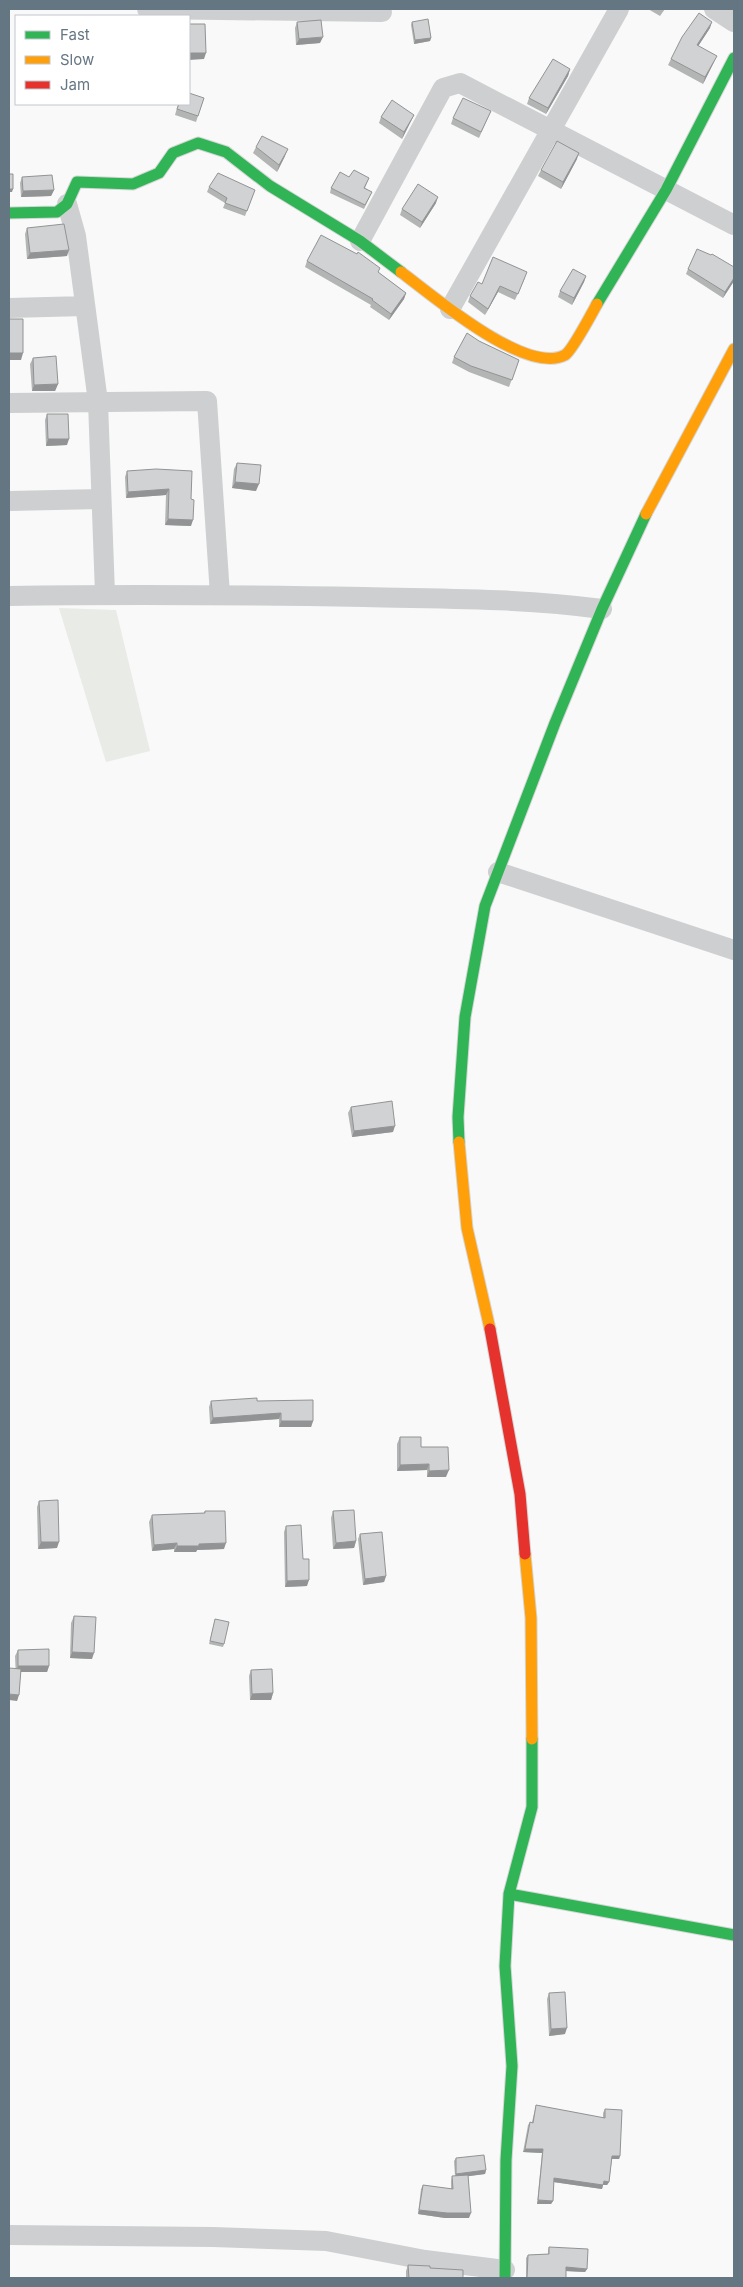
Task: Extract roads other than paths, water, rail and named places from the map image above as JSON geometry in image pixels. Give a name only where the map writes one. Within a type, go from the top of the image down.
[{"type":"street","points":[[147,9],[382,12]]},
{"type":"street","points":[[450,309],[619,9]]},
{"type":"street","points":[[714,9],[734,22]]},
{"type":"street","points":[[9,214],[58,212],[67,204],[77,182],[133,184],[159,173],[173,153],[198,143],[226,152],[270,186],[360,241],[483,333],[531,356],[554,359],[567,354],[666,190],[734,58]]},
{"type":"street","points":[[360,241],[443,88],[460,83],[734,224]]},
{"type":"street","points":[[67,204],[76,236],[98,402],[105,594]]},
{"type":"street","points":[[9,308],[85,306]]},
{"type":"street","points":[[9,2235],[213,2237],[326,2241],[505,2274],[507,2248],[506,2160],[512,2066],[505,1966],[509,1894],[532,1806],[531,1618],[522,1510],[499,1370],[467,1228],[458,1116],[466,1017],[486,906],[602,609],[657,490],[734,349]]},
{"type":"street","points":[[9,403],[207,401],[220,595]]},
{"type":"street","points":[[9,501],[101,499]]},
{"type":"street","points":[[9,596],[105,594],[476,600],[565,604],[602,609]]},
{"type":"street","points":[[498,872],[734,950]]},
{"type":"street","points":[[509,1894],[734,1935]]}]
